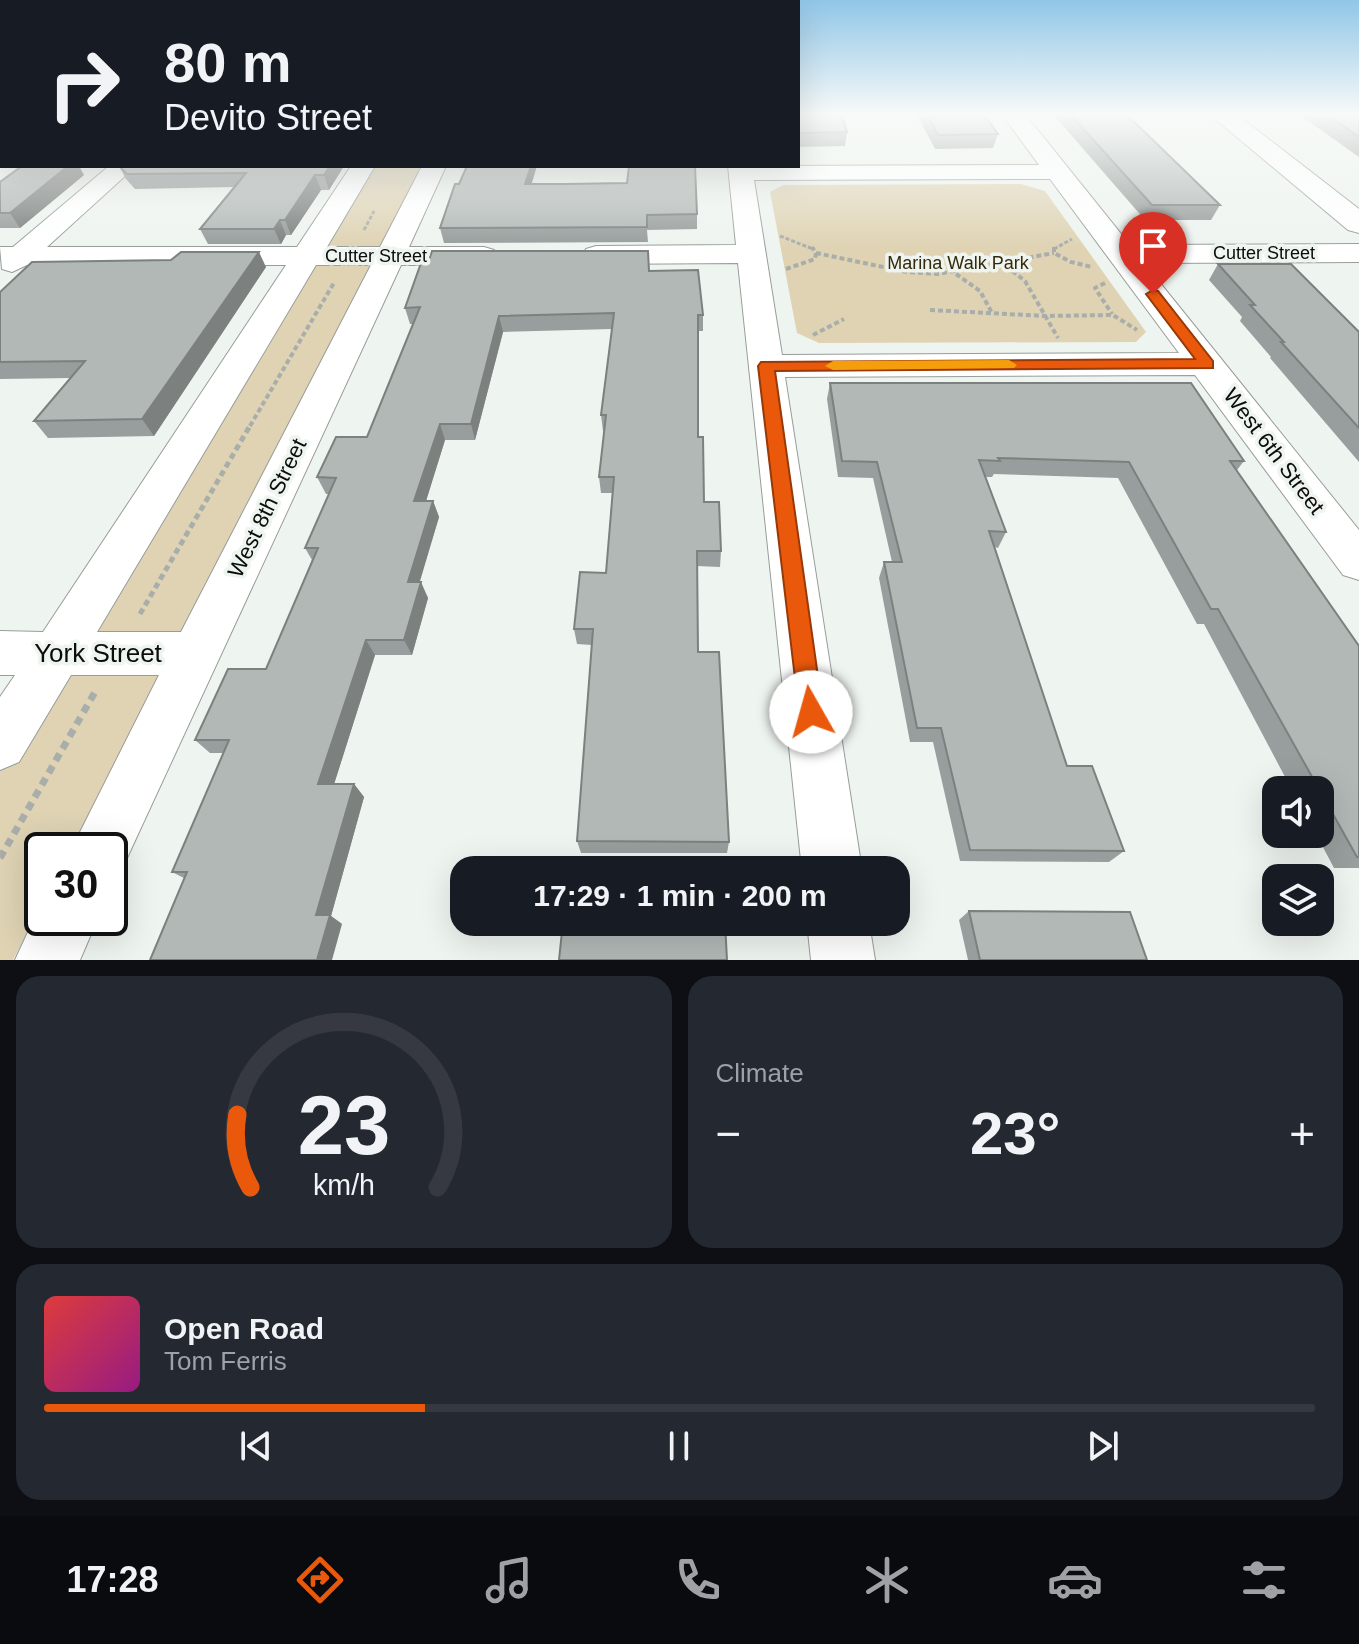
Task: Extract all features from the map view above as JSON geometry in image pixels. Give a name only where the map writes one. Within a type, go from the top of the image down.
[{"type":"street","name":"West 6th Street","points":[[1046,158],[1117,263],[1207,364],[1359,562]]},
{"type":"street","points":[[1276,158],[1359,224]]},
{"type":"street","points":[[1303,158],[1359,201]]},
{"type":"street","points":[[7,262],[122,168]]},
{"type":"street","points":[[0,744],[362,168]]},
{"type":"street","name":"West 8th Street","points":[[109,832],[433,168]]},
{"type":"street","points":[[830,856],[741,169],[1057,172]]},
{"type":"street","name":"Cutter Street","points":[[1117,263],[1359,253]]},
{"type":"street","points":[[564,255],[752,254]]},
{"type":"street","name":"Cutter Street","points":[[7,262],[517,255]]},
{"type":"street","points":[[766,366],[1207,364]]},
{"type":"street","name":"York Street","points":[[0,653],[195,654]]},
{"type":"street","points":[[47,960],[58,936]]},
{"type":"street","points":[[840,936],[843,960]]},
{"type":"path","points":[[0,858],[378,204]]},
{"type":"path","points":[[816,253],[845,256],[907,271],[955,273],[1054,253]]},
{"type":"path","points":[[1117,263],[1107,282],[1095,288],[1113,315],[1139,332]]},
{"type":"path","points":[[1005,265],[1025,281],[1074,364]]},
{"type":"path","points":[[955,273],[980,291],[992,314]]},
{"type":"path","points":[[930,310],[1046,316],[1113,315]]},
{"type":"green space","points":[[363,168],[420,168],[79,832],[24,832],[25,936],[13,960],[0,960],[0,758]]},
{"type":"green space","name":"Marina Walk Park","points":[[1021,184],[1045,191],[1146,332],[1136,342],[819,343],[797,333],[770,192],[783,185]]},
{"type":"building","points":[[1109,158],[1171,158],[1220,205],[1152,205]]},
{"type":"building","points":[[19,168],[66,168],[10,213],[0,213],[0,182]]},
{"type":"building","points":[[121,168],[329,168],[324,175],[315,175],[285,220],[280,220],[274,229],[200,229],[246,173],[127,174]]},
{"type":"building","points":[[466,168],[530,168],[525,184],[566,184],[627,183],[629,168],[695,168],[697,214],[647,215],[647,227],[440,228],[455,184],[459,184]]},
{"type":"building","points":[[432,251],[648,251],[649,271],[698,270],[703,315],[698,315],[698,437],[703,437],[704,502],[719,502],[721,551],[697,551],[698,652],[719,652],[729,842],[577,841],[593,629],[574,629],[580,572],[606,573],[614,477],[599,477],[606,415],[601,415],[614,313],[499,316],[471,424],[440,424],[414,501],[433,501],[408,582],[421,582],[404,640],[366,640],[318,784],[354,784],[316,915],[330,915],[317,960],[150,960],[187,872],[172,872],[229,740],[195,740],[228,669],[266,669],[318,548],[305,548],[336,478],[317,477],[336,437],[367,437],[420,307],[405,308],[421,263],[428,263]]},
{"type":"building","points":[[181,252],[259,252],[142,419],[34,421],[85,361],[0,362],[0,292],[32,262],[171,260]]},
{"type":"building","points":[[1218,264],[1291,264],[1359,332],[1359,428],[1281,342],[1284,342],[1250,305],[1255,305]]},
{"type":"building","points":[[830,383],[1191,383],[1244,461],[1230,461],[1359,646],[1359,857],[1334,816],[1334,776],[1312,776],[1218,609],[1211,609],[1129,462],[998,458],[1000,461],[979,460],[1006,532],[989,531],[1067,766],[1092,766],[1124,851],[970,850],[941,728],[917,728],[884,562],[902,562],[877,462],[842,461]]},
{"type":"building","points":[[969,911],[1130,912],[1147,960],[980,960]]},
{"type":"building","points":[[562,936],[726,936],[727,960],[559,960]]},
{"type":"slow traffic","points":[[833,366],[1009,365]]},
{"type":"route","points":[[811,712],[766,366],[1207,364],[1153,294]]}]
